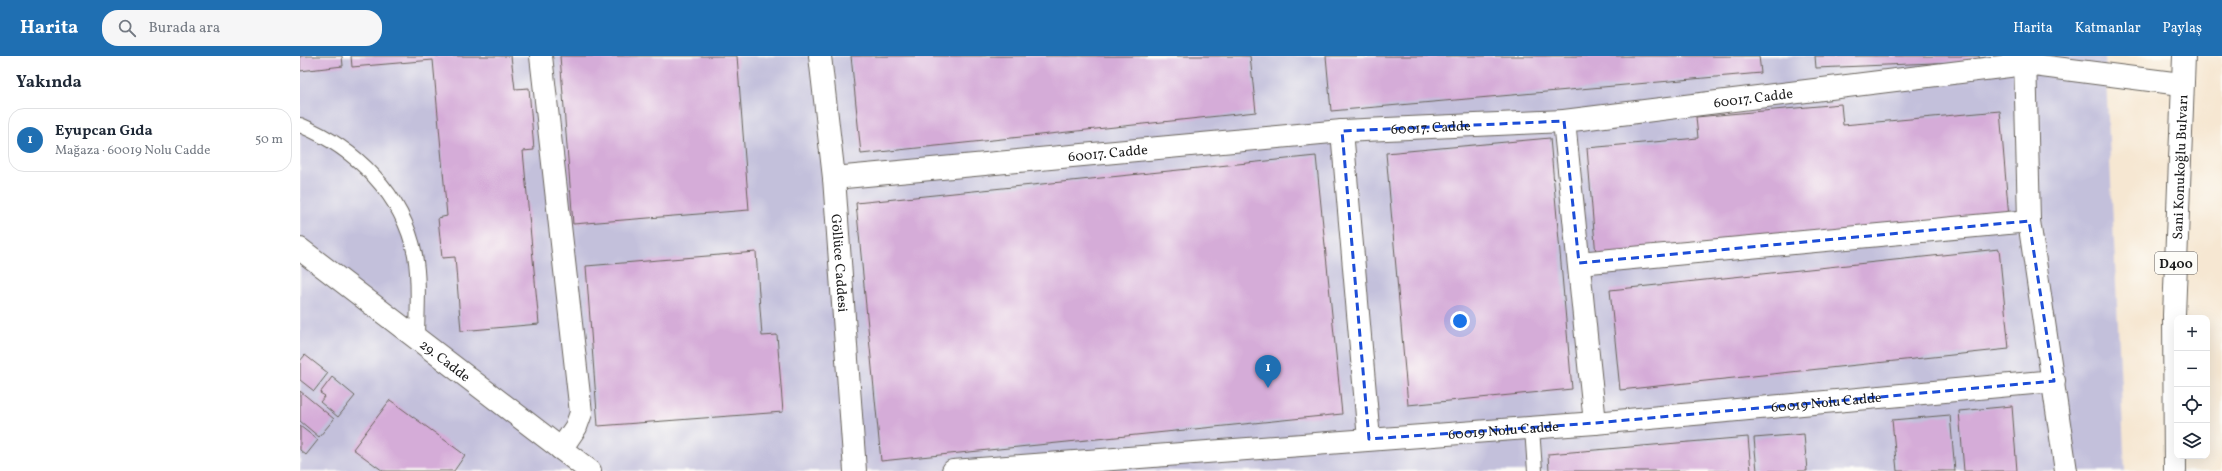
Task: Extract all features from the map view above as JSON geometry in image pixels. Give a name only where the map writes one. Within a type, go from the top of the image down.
[{"type":"main road","points":[[541,56],[581,413],[576,427],[561,449]]},
{"type":"main road","name":"Göllüce Caddesi","points":[[820,56],[834,178],[855,471]]},
{"type":"main road","name":"Sani Konukoğlu Bulvarı","points":[[2175,471],[2174,315],[2184,56]]},
{"type":"main road","points":[[2025,60],[2029,221],[2054,381],[2066,471]]},
{"type":"main road","name":"60017. Cadde","points":[[834,178],[1342,131],[1564,121],[2025,60],[2182,84]]},
{"type":"main road","points":[[1564,121],[1596,423]]},
{"type":"main road","points":[[1342,131],[1369,439]]},
{"type":"main road","points":[[1579,263],[2029,221]]},
{"type":"main road","name":"29. Cadde","points":[[300,249],[590,471]]},
{"type":"main road","name":"60019 Nolu Cadde","points":[[953,471],[1081,466],[1369,439],[1596,423],[2054,381]]},
{"type":"lane","points":[[300,125],[333,142],[358,160],[389,194],[400,212],[414,255],[417,279],[417,340]]},
{"type":"lane","points":[[1532,428],[1535,471]]},
{"type":"highlighted area","points":[[1564,121],[1579,263],[2029,221],[2054,381],[1595,423],[1369,439],[1342,131]]},
{"type":"shaded area","points":[[300,56],[2105,56],[2125,471],[300,471]]},
{"type":"building","points":[[300,56],[342,56],[343,66],[300,71]]},
{"type":"building","points":[[351,56],[511,56],[515,89],[529,88],[534,150],[523,151],[539,324],[461,331],[455,257],[442,258],[438,218],[447,216],[433,60],[352,67]]},
{"type":"building","points":[[560,56],[737,56],[749,210],[573,224]]},
{"type":"building","points":[[851,56],[1250,56],[1256,112],[861,154]]},
{"type":"building","points":[[1326,56],[1759,56],[1761,73],[1331,111]]},
{"type":"building","points":[[1815,56],[1979,56],[1980,61],[1816,68]]},
{"type":"building","points":[[1841,104],[1843,125],[2000,111],[2009,218],[1596,256],[1587,148],[1698,138],[1696,117]]},
{"type":"building","points":[[1550,138],[1572,389],[1408,405],[1386,153]]},
{"type":"building","points":[[1316,156],[1342,414],[881,461],[856,203]]},
{"type":"building","points":[[1999,249],[2009,349],[1620,390],[1610,290]]},
{"type":"building","points":[[756,252],[762,336],[777,335],[783,412],[598,426],[586,266]]},
{"type":"building","points":[[305,355],[328,373],[314,391],[300,380],[300,361]]},
{"type":"building","points":[[332,377],[355,396],[338,417],[320,402],[325,396],[320,393]]},
{"type":"building","points":[[300,391],[334,419],[319,437],[300,421]]},
{"type":"building","points":[[390,400],[465,455],[454,471],[383,471],[353,449]]},
{"type":"building","points":[[2012,406],[2017,471],[1964,471],[1959,411]]},
{"type":"building","points":[[1950,415],[1955,471],[1897,471],[1892,420]]},
{"type":"building","points":[[300,426],[318,440],[306,455],[300,450]]},
{"type":"building","points":[[1804,434],[1807,471],[1757,471],[1754,438]]},
{"type":"building","points":[[1748,437],[1751,471],[1549,471],[1548,454]]},
{"type":"place","name":"Eyupcan Gıda","points":[[1268,388]]}]
